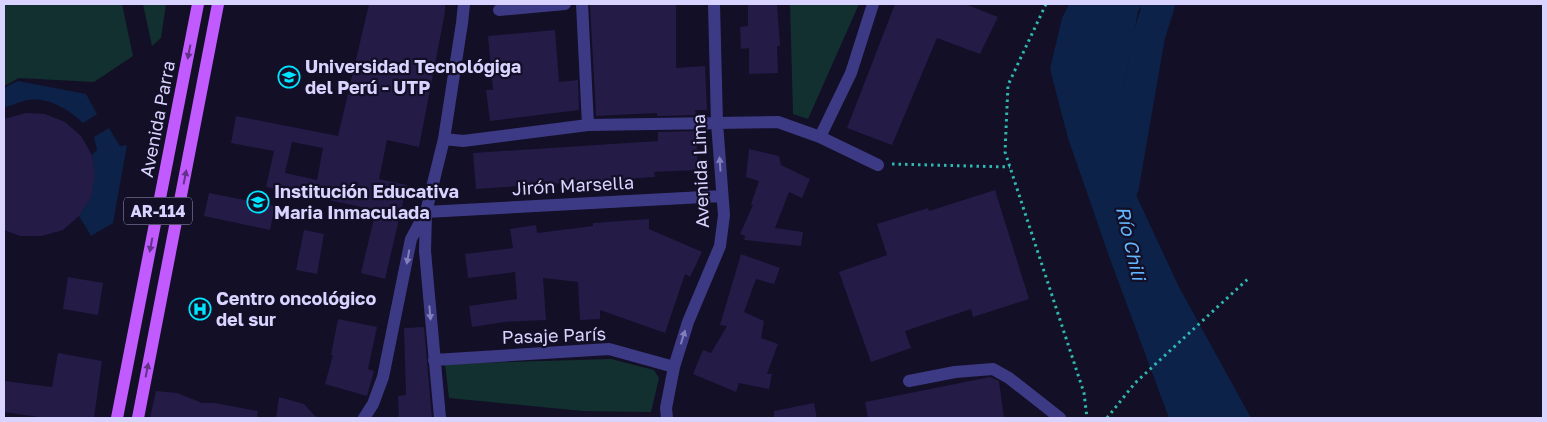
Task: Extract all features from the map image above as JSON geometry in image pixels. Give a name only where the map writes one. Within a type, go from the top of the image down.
[{"type":"main road","name":"Avenida Parra","points":[[117,418],[198,4]]},
{"type":"main road","name":"AR-114","points":[[138,418],[218,4]]},
{"type":"street","points":[[440,418],[425,251],[426,212],[444,139],[464,4]]},
{"type":"street","points":[[499,10],[565,4]]},
{"type":"street","points":[[582,4],[588,125]]},
{"type":"street","name":"Avenida Lima","points":[[666,418],[666,408],[674,366],[688,322],[720,246],[724,215],[717,123],[714,4]]},
{"type":"street","points":[[820,137],[851,72],[873,4]]},
{"type":"street","points":[[444,139],[463,141],[588,125],[778,122],[820,137],[878,165]]},
{"type":"street","name":"Jirón Marsella","points":[[426,212],[722,196]]},
{"type":"street","points":[[364,418],[373,404],[383,377],[411,239],[426,212]]},
{"type":"street","name":"Pasaje París","points":[[434,360],[609,349],[674,366]]},
{"type":"street","points":[[909,380],[955,372],[993,369],[1009,378],[1060,418]]},
{"type":"path","points":[[1046,4],[1008,85],[1005,152],[1084,393],[1087,418]]},
{"type":"path","points":[[892,164],[1010,167]]},
{"type":"path","points":[[1107,418],[1135,383],[1250,277]]},
{"type":"green space","points":[[4,4],[122,4],[133,56],[94,82],[19,78],[4,86]]},
{"type":"green space","points":[[143,4],[166,4],[161,38],[152,46]]},
{"type":"green space","points":[[790,4],[859,4],[808,119],[793,114]]},
{"type":"green space","points":[[611,359],[654,370],[659,378],[651,412],[583,411],[449,398],[445,364]]},
{"type":"water","points":[[1069,4],[1143,4],[1138,11],[1124,87],[1137,197],[1179,287],[1251,418],[1169,418],[1110,259],[1068,138],[1050,69],[1062,18]]},
{"type":"water","points":[[18,81],[86,94],[97,114],[83,123],[65,109],[44,100],[26,101],[6,107],[4,104],[4,88]]},
{"type":"water","points":[[109,128],[120,146],[127,145],[113,223],[91,236],[79,216],[93,187],[92,155],[97,150],[94,137]]},
{"type":"building","points":[[369,4],[445,4],[419,147],[387,140],[379,179],[407,185],[385,279],[361,273],[376,210],[266,187],[274,151],[231,143],[236,116],[338,136]],"holes":[[[292,142],[323,148],[317,180],[285,173]]]},
{"type":"building","points":[[590,4],[676,4],[676,68],[705,66],[707,110],[695,110],[696,115],[657,116],[657,113],[596,116]]},
{"type":"building","points":[[748,4],[777,4],[780,46],[777,46],[778,73],[749,74],[749,48],[741,49],[740,27],[748,26]]},
{"type":"building","points":[[895,4],[965,4],[998,17],[980,54],[937,38],[892,145],[847,128]]},
{"type":"building","points":[[555,30],[559,82],[578,80],[579,110],[490,121],[486,90],[493,90],[488,36]]},
{"type":"building","points":[[26,113],[45,114],[65,122],[81,136],[92,155],[95,176],[91,197],[79,216],[63,230],[42,236],[20,236],[4,230],[4,119]]},
{"type":"building","points":[[696,131],[698,170],[654,172],[655,177],[476,189],[473,153],[658,141],[658,132]]},
{"type":"building","points":[[749,149],[779,156],[781,165],[810,179],[802,198],[789,192],[775,228],[803,232],[801,246],[744,240],[745,236],[740,234],[753,205],[751,204],[759,181],[746,177]]},
{"type":"building","points":[[995,190],[1029,299],[973,317],[971,309],[905,331],[911,348],[871,362],[839,272],[887,255],[877,224],[928,208],[929,211]]},
{"type":"building","points":[[209,193],[275,206],[270,230],[204,216]]},
{"type":"building","points":[[649,219],[649,229],[702,252],[690,277],[685,274],[665,333],[600,310],[600,319],[580,320],[578,282],[543,278],[546,320],[504,322],[472,327],[469,306],[517,299],[515,272],[468,278],[465,254],[513,248],[510,229],[536,225],[537,233],[593,226],[593,223]]},
{"type":"building","points":[[304,230],[324,234],[317,274],[296,270]]},
{"type":"building","points":[[741,254],[780,268],[774,284],[756,279],[744,312],[764,321],[761,338],[778,344],[767,374],[772,374],[769,389],[739,383],[736,392],[693,374],[703,350],[711,353],[727,326],[720,325]]},
{"type":"building","points":[[68,277],[103,283],[98,315],[63,309]]},
{"type":"building","points":[[338,319],[377,327],[368,369],[374,371],[367,396],[325,384],[333,355],[331,355]]},
{"type":"building","points":[[424,327],[432,418],[399,418],[398,396],[406,395],[404,328]]},
{"type":"building","points":[[58,353],[102,361],[94,418],[46,418],[4,412],[4,381],[52,387]]},
{"type":"building","points":[[990,377],[999,381],[1004,418],[868,418],[865,402]]},
{"type":"building","points":[[156,391],[177,393],[202,403],[215,403],[258,411],[257,418],[150,418]]},
{"type":"building","points":[[279,397],[304,404],[317,418],[276,418]]},
{"type":"building","points":[[814,403],[817,418],[774,418],[774,411]]},
{"type":"waterway","name":"Río Chili","points":[[1123,186],[1149,36],[1159,4]]},
{"type":"place","name":"Universidad Tecnológiga del Perú - UTP","points":[[289,77]]},
{"type":"place","name":"Institución Educativa Maria Inmaculada","points":[[258,202]]},
{"type":"place","name":"Centro oncológico del sur","points":[[200,309]]}]
